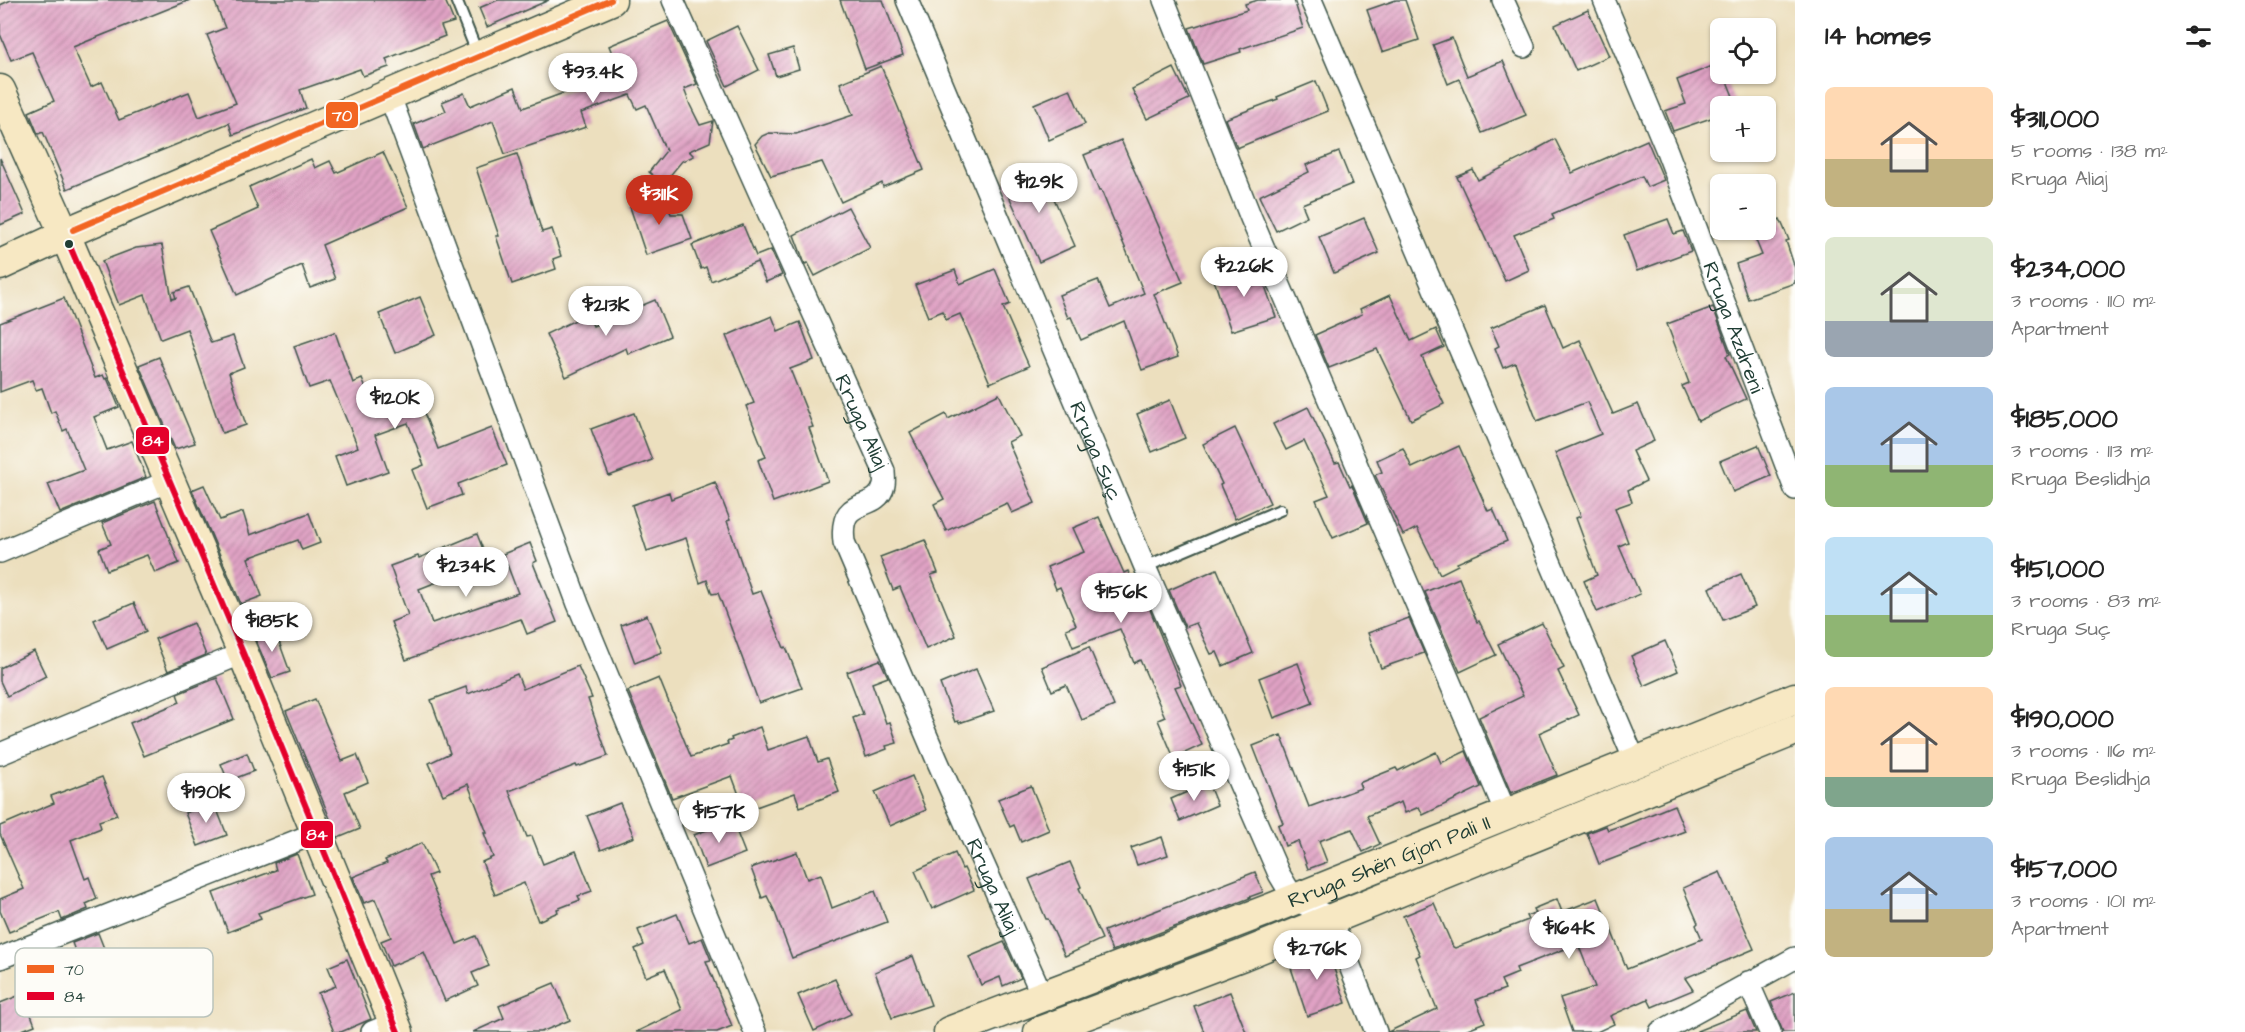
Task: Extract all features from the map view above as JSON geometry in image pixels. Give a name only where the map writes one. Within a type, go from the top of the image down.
[{"type":"street","points":[[0,265],[389,94],[611,0]]},
{"type":"street","name":"Rruga Aliaj","points":[[673,0],[884,471],[884,486],[877,498],[851,510],[842,525],[844,542],[932,749],[1042,995]]},
{"type":"street","name":"Rruga Suç","points":[[907,0],[1145,567],[1279,874],[1294,899]]},
{"type":"street","points":[[1164,0],[1256,229],[1506,813]]},
{"type":"street","points":[[1311,0],[1635,761]]},
{"type":"street","points":[[1503,0],[1524,47]]},
{"type":"street","name":"Rruga Azdreni","points":[[1604,0],[1667,151],[1795,489]]},
{"type":"street","points":[[0,90],[65,235],[243,653],[316,833],[388,1029]]},
{"type":"street","points":[[389,94],[578,604],[755,1032]]},
{"type":"street","points":[[0,552],[169,481]]},
{"type":"street","points":[[0,754],[243,653]]},
{"type":"street","name":"Rruga Shën Gjon Pali II","points":[[949,1032],[1294,899],[1795,698]]},
{"type":"street","name":"Rruga Shën Gjon Pali II","points":[[1039,1032],[1084,1024],[1331,918],[1795,730]]},
{"type":"street","points":[[25,948],[316,833]]},
{"type":"street","points":[[1294,899],[1331,918],[1376,1032]]},
{"type":"street","points":[[0,958],[15,952]]},
{"type":"street","points":[[1660,1032],[1795,958]]},
{"type":"street","points":[[1748,982],[1770,1032]]},
{"type":"lane","points":[[456,0],[478,56]]},
{"type":"lane","points":[[1145,567],[1281,510]]},
{"type":"building","points":[[11,0],[190,0],[73,47],[91,87],[102,82],[119,120],[189,92],[199,117],[236,103],[207,35],[225,28],[214,0],[445,0],[454,22],[441,26],[445,36],[386,59],[389,67],[363,76],[360,69],[300,90],[306,108],[233,135],[229,123],[67,189],[43,132],[38,134],[29,112],[54,101],[32,52],[11,60],[0,34],[0,5]]},
{"type":"building","points":[[498,0],[549,0],[487,27],[479,8]]},
{"type":"building","points":[[840,0],[883,0],[903,55],[865,69]]},
{"type":"building","points":[[1258,0],[1294,0],[1303,28],[1203,64],[1189,28],[1247,10],[1245,4]]},
{"type":"building","points":[[1396,0],[1405,0],[1419,40],[1382,52],[1367,10]]},
{"type":"building","points":[[1588,10],[1609,56],[1576,71],[1555,25]]},
{"type":"building","points":[[668,21],[697,84],[684,89],[690,105],[700,125],[713,121],[710,142],[689,151],[694,156],[682,161],[663,184],[649,172],[666,151],[646,105],[637,109],[630,95],[581,113],[586,127],[505,154],[493,121],[423,149],[414,124],[446,111],[442,102],[464,93],[470,106],[515,87],[523,108],[620,72],[609,46]]},
{"type":"building","points":[[737,26],[759,70],[727,86],[706,41]]},
{"type":"building","points":[[1452,38],[1467,76],[1503,61],[1526,115],[1482,133],[1459,79],[1448,84],[1433,45]]},
{"type":"building","points":[[793,48],[799,69],[776,76],[769,55]]},
{"type":"building","points":[[881,66],[924,170],[883,187],[882,183],[841,202],[822,162],[771,176],[755,144],[762,136],[769,133],[796,134],[853,115],[840,83]]},
{"type":"building","points":[[1710,67],[1710,84],[1728,84],[1733,96],[1710,96],[1710,118],[1673,131],[1665,111],[1686,104],[1677,80]]},
{"type":"building","points":[[1174,68],[1189,99],[1147,119],[1132,89]]},
{"type":"building","points":[[1316,81],[1328,111],[1237,148],[1225,119],[1278,99],[1277,97]]},
{"type":"building","points":[[1070,89],[1085,124],[1049,140],[1034,104]]},
{"type":"building","points":[[1555,139],[1572,173],[1647,140],[1664,180],[1647,187],[1642,176],[1552,214],[1554,219],[1514,235],[1529,270],[1505,281],[1457,177],[1473,170],[1478,180]]},
{"type":"building","points":[[1121,140],[1183,282],[1154,294],[1178,357],[1142,370],[1124,321],[1081,340],[1071,317],[1068,318],[1059,295],[1098,280],[1110,308],[1144,293],[1084,155]]},
{"type":"building","points":[[383,152],[408,207],[322,245],[335,279],[310,288],[302,265],[237,295],[209,231],[258,209],[249,187],[311,159],[315,168],[330,161],[336,173]]},
{"type":"building","points":[[1339,152],[1352,184],[1302,204],[1307,216],[1276,231],[1259,196],[1309,172],[1306,165]]},
{"type":"building","points":[[517,154],[542,232],[552,229],[561,256],[553,259],[556,269],[512,284],[496,236],[499,236],[476,168]]},
{"type":"building","points":[[0,158],[25,214],[0,225]]},
{"type":"building","points":[[1040,167],[1075,246],[1039,262],[1003,183]]},
{"type":"building","points":[[664,196],[671,214],[683,214],[692,239],[646,255],[630,207]]},
{"type":"building","points":[[848,207],[870,248],[815,276],[808,263],[805,264],[794,235]]},
{"type":"building","points":[[1364,218],[1379,253],[1334,273],[1319,237]]},
{"type":"building","points":[[1668,219],[1674,234],[1683,231],[1691,251],[1637,271],[1624,235]]},
{"type":"building","points":[[1780,219],[1789,240],[1786,241],[1795,268],[1795,283],[1748,299],[1736,264],[1762,255],[1756,240],[1776,240],[1776,221]]},
{"type":"building","points":[[743,225],[756,256],[771,250],[782,275],[766,282],[757,262],[711,281],[706,267],[701,269],[692,245]]},
{"type":"building","points":[[162,245],[172,299],[176,298],[174,292],[189,287],[211,343],[233,336],[244,367],[229,373],[246,425],[222,433],[187,329],[161,339],[145,295],[119,305],[102,261],[136,248]]},
{"type":"building","points":[[1251,265],[1256,274],[1260,272],[1276,317],[1231,331],[1213,277]]},
{"type":"building","points":[[995,269],[1010,304],[1003,307],[1029,366],[990,383],[960,314],[946,320],[943,311],[928,317],[915,285],[955,270],[960,284]]},
{"type":"building","points":[[1390,295],[1411,341],[1436,329],[1444,347],[1422,357],[1444,404],[1411,420],[1377,349],[1329,368],[1315,335],[1362,314],[1360,309]]},
{"type":"building","points":[[420,297],[436,335],[395,353],[379,314]]},
{"type":"building","points":[[64,298],[95,378],[103,375],[105,379],[107,378],[119,407],[94,417],[107,450],[132,441],[146,477],[60,513],[48,484],[84,470],[67,429],[63,431],[55,411],[51,413],[42,388],[36,390],[32,380],[0,392],[0,323]]},
{"type":"building","points":[[655,300],[670,336],[628,354],[626,348],[566,377],[546,334],[588,314],[593,326]]},
{"type":"building","points":[[1545,305],[1563,348],[1580,340],[1613,414],[1638,404],[1654,441],[1632,451],[1646,481],[1628,490],[1632,502],[1615,508],[1628,542],[1619,546],[1640,594],[1597,612],[1584,581],[1597,575],[1576,518],[1581,516],[1555,453],[1601,434],[1587,402],[1537,421],[1515,363],[1503,368],[1495,348],[1499,346],[1491,328]]},
{"type":"building","points":[[1713,307],[1730,354],[1726,356],[1746,399],[1698,421],[1682,386],[1689,383],[1667,324]]},
{"type":"building","points":[[772,316],[778,331],[800,322],[814,360],[790,369],[813,427],[809,428],[828,481],[773,502],[758,460],[766,457],[746,406],[754,403],[726,336]]},
{"type":"building","points":[[335,332],[353,383],[362,379],[374,408],[416,392],[438,449],[492,428],[507,465],[458,484],[462,495],[427,508],[412,470],[424,465],[408,423],[375,435],[388,471],[346,486],[335,456],[358,447],[330,381],[309,388],[294,346]]},
{"type":"building","points":[[159,357],[195,443],[175,449],[139,365]]},
{"type":"building","points":[[999,394],[1020,436],[1008,442],[1035,503],[1012,513],[1007,503],[946,531],[934,504],[944,499],[910,433],[946,414],[948,419]]},
{"type":"building","points":[[1170,400],[1185,438],[1152,452],[1137,414]]},
{"type":"building","points":[[1308,407],[1335,463],[1339,462],[1350,486],[1352,485],[1368,523],[1333,538],[1316,500],[1329,495],[1304,441],[1286,450],[1273,424]]},
{"type":"building","points":[[634,413],[652,460],[609,476],[591,429]]},
{"type":"building","points":[[1235,428],[1270,503],[1235,519],[1203,444]]},
{"type":"building","points":[[1758,445],[1771,476],[1733,492],[1720,461]]},
{"type":"building","points":[[1459,446],[1488,511],[1493,509],[1507,541],[1457,563],[1458,565],[1440,574],[1417,528],[1403,535],[1375,475],[1382,472],[1377,460],[1403,448],[1412,468]]},
{"type":"building","points":[[715,482],[730,520],[727,521],[752,594],[761,591],[802,688],[759,703],[718,593],[712,594],[707,580],[700,583],[686,538],[647,551],[632,505],[669,492],[671,499]]},
{"type":"building","points":[[204,485],[220,520],[243,512],[250,535],[309,513],[320,543],[302,550],[298,540],[248,558],[262,596],[241,604],[192,490]]},
{"type":"building","points":[[155,501],[179,563],[155,573],[147,555],[107,570],[99,549],[111,544],[102,523]]},
{"type":"building","points":[[1099,517],[1124,573],[1128,571],[1141,603],[1146,600],[1181,685],[1175,687],[1202,745],[1174,758],[1158,720],[1165,717],[1140,660],[1134,663],[1120,629],[1073,647],[1066,629],[1076,625],[1060,587],[1056,589],[1047,567],[1084,552],[1073,528]]},
{"type":"building","points":[[477,534],[488,562],[419,589],[432,623],[518,593],[503,554],[530,543],[537,561],[533,563],[557,622],[527,634],[521,619],[406,660],[391,622],[408,615],[390,566],[418,556],[419,558]]},
{"type":"building","points":[[925,540],[938,573],[931,575],[956,636],[926,649],[900,587],[893,590],[880,557]]},
{"type":"building","points":[[1217,569],[1253,653],[1223,666],[1217,652],[1211,654],[1196,623],[1185,627],[1169,590]]},
{"type":"building","points":[[1741,574],[1755,607],[1723,620],[1709,588]]},
{"type":"building","points":[[1459,578],[1477,622],[1479,621],[1496,655],[1460,672],[1425,592]]},
{"type":"building","points":[[134,603],[146,632],[107,649],[94,620]]},
{"type":"building","points":[[647,615],[662,652],[635,663],[621,625]]},
{"type":"building","points":[[1409,618],[1424,653],[1381,668],[1368,633]]},
{"type":"building","points":[[193,623],[206,655],[168,671],[155,639]]},
{"type":"building","points":[[1542,623],[1564,668],[1558,671],[1579,715],[1539,733],[1557,775],[1511,793],[1479,717],[1523,696],[1498,644]]},
{"type":"building","points":[[274,628],[290,672],[272,678],[254,636]]},
{"type":"building","points":[[1665,641],[1678,671],[1644,686],[1631,656]]},
{"type":"building","points":[[1089,647],[1114,706],[1082,720],[1066,685],[1052,691],[1042,667]]},
{"type":"building","points":[[34,651],[46,676],[7,696],[0,681],[0,668]]},
{"type":"building","points":[[880,660],[888,677],[872,683],[886,723],[890,722],[897,743],[866,757],[853,718],[863,714],[847,672]]},
{"type":"building","points":[[1298,663],[1313,703],[1274,718],[1259,678]]},
{"type":"building","points":[[578,666],[592,698],[588,699],[608,756],[577,767],[576,765],[509,791],[527,837],[532,836],[543,864],[576,851],[592,891],[578,896],[580,900],[557,909],[558,912],[538,921],[524,883],[495,895],[482,862],[493,857],[484,833],[487,833],[468,784],[443,795],[429,763],[450,753],[431,700],[466,687],[468,694],[517,674],[523,689]]},
{"type":"building","points":[[976,669],[994,711],[959,723],[955,722],[940,684]]},
{"type":"building","points":[[217,678],[234,719],[144,756],[130,723],[180,702],[177,694]]},
{"type":"building","points":[[659,678],[691,757],[728,744],[731,738],[760,727],[768,750],[809,736],[818,762],[827,759],[839,792],[800,807],[795,793],[745,811],[732,776],[672,798],[628,691]]},
{"type":"building","points":[[315,699],[342,761],[357,755],[368,782],[345,792],[360,829],[338,838],[286,711]]},
{"type":"building","points":[[1281,735],[1309,807],[1361,788],[1359,783],[1396,768],[1398,771],[1436,752],[1441,763],[1466,751],[1481,787],[1423,815],[1419,807],[1405,813],[1401,802],[1367,816],[1380,844],[1363,852],[1352,829],[1319,841],[1327,862],[1308,869],[1298,841],[1285,846],[1278,825],[1283,823],[1253,746]]},
{"type":"building","points":[[247,753],[254,771],[228,781],[221,764]]},
{"type":"building","points":[[912,776],[926,810],[890,826],[875,792]]},
{"type":"building","points":[[102,777],[117,815],[99,821],[101,828],[71,840],[85,879],[89,877],[97,899],[86,904],[88,909],[62,920],[59,912],[9,932],[0,911],[0,899],[24,889],[0,834],[0,826],[54,803],[51,796]]},
{"type":"building","points":[[1208,783],[1217,805],[1180,821],[1171,799]]},
{"type":"building","points":[[1031,786],[1049,830],[1021,842],[1014,825],[1010,827],[998,799]]},
{"type":"building","points":[[214,802],[227,835],[198,846],[185,813]]},
{"type":"building","points":[[620,803],[634,837],[601,850],[587,816]]},
{"type":"building","points":[[1674,805],[1685,831],[1599,864],[1587,833],[1606,826],[1608,830],[1620,827]]},
{"type":"building","points":[[732,820],[745,853],[706,868],[694,835]]},
{"type":"building","points":[[1162,837],[1168,855],[1137,865],[1131,848]]},
{"type":"building","points":[[422,843],[436,873],[428,876],[457,944],[476,936],[489,966],[472,973],[478,986],[445,1001],[424,952],[391,966],[381,941],[391,937],[375,899],[364,903],[353,877],[387,863],[385,860]]},
{"type":"building","points":[[797,852],[807,879],[821,874],[832,908],[875,891],[887,922],[792,958],[774,910],[767,896],[762,898],[751,868]]},
{"type":"building","points":[[955,853],[974,890],[932,909],[915,871]]},
{"type":"building","points":[[297,854],[312,894],[258,913],[261,919],[228,932],[213,893],[276,870],[274,863]]},
{"type":"building","points":[[1070,862],[1102,939],[1065,956],[1029,879]]},
{"type":"building","points":[[1255,872],[1263,892],[1112,951],[1104,931]]},
{"type":"building","points":[[1720,872],[1754,949],[1685,978],[1693,990],[1652,1007],[1648,999],[1610,1016],[1614,1024],[1597,1032],[1572,1032],[1560,998],[1595,987],[1578,944],[1516,968],[1518,973],[1501,980],[1505,989],[1476,1000],[1485,1022],[1460,1032],[1388,1032],[1437,1009],[1416,957],[1420,955],[1403,916],[1434,903],[1455,948],[1528,920],[1526,916],[1535,913],[1533,909],[1557,899],[1562,912],[1598,898],[1627,969],[1702,939],[1696,925],[1698,923],[1683,888]]},
{"type":"building","points":[[677,914],[689,943],[702,938],[711,960],[706,961],[732,1026],[717,1032],[636,1032],[682,1010],[665,969],[646,977],[635,949],[644,945],[638,930]]},
{"type":"building","points":[[98,933],[104,948],[74,948],[72,943]]},
{"type":"building","points":[[1004,942],[1021,978],[1003,986],[1000,977],[981,985],[969,957]]},
{"type":"building","points":[[1326,946],[1346,1003],[1307,1016],[1288,959]]},
{"type":"building","points":[[913,956],[931,1005],[892,1018],[875,972]]},
{"type":"building","points":[[347,959],[371,1019],[341,1032],[334,1032],[318,993],[336,986],[328,967]]},
{"type":"building","points":[[835,979],[851,1014],[814,1031],[798,995]]},
{"type":"building","points":[[554,983],[570,1020],[541,1032],[473,1032],[504,1018],[499,1006]]},
{"type":"building","points":[[1230,992],[1246,1032],[1204,1032],[1194,1006]]},
{"type":"building","points":[[1795,992],[1795,1032],[1783,1032],[1771,1002]]},
{"type":"building","points":[[15,997],[15,1017],[32,1017],[35,1025],[17,1032],[0,1032],[0,1003]]},
{"type":"building","points":[[1747,1011],[1756,1032],[1697,1032],[1697,1031]]},
{"type":"transit line","name":"70","points":[[73,230],[611,0]]},
{"type":"transit line","name":"84","points":[[69,244],[243,653],[398,1032]]}]
